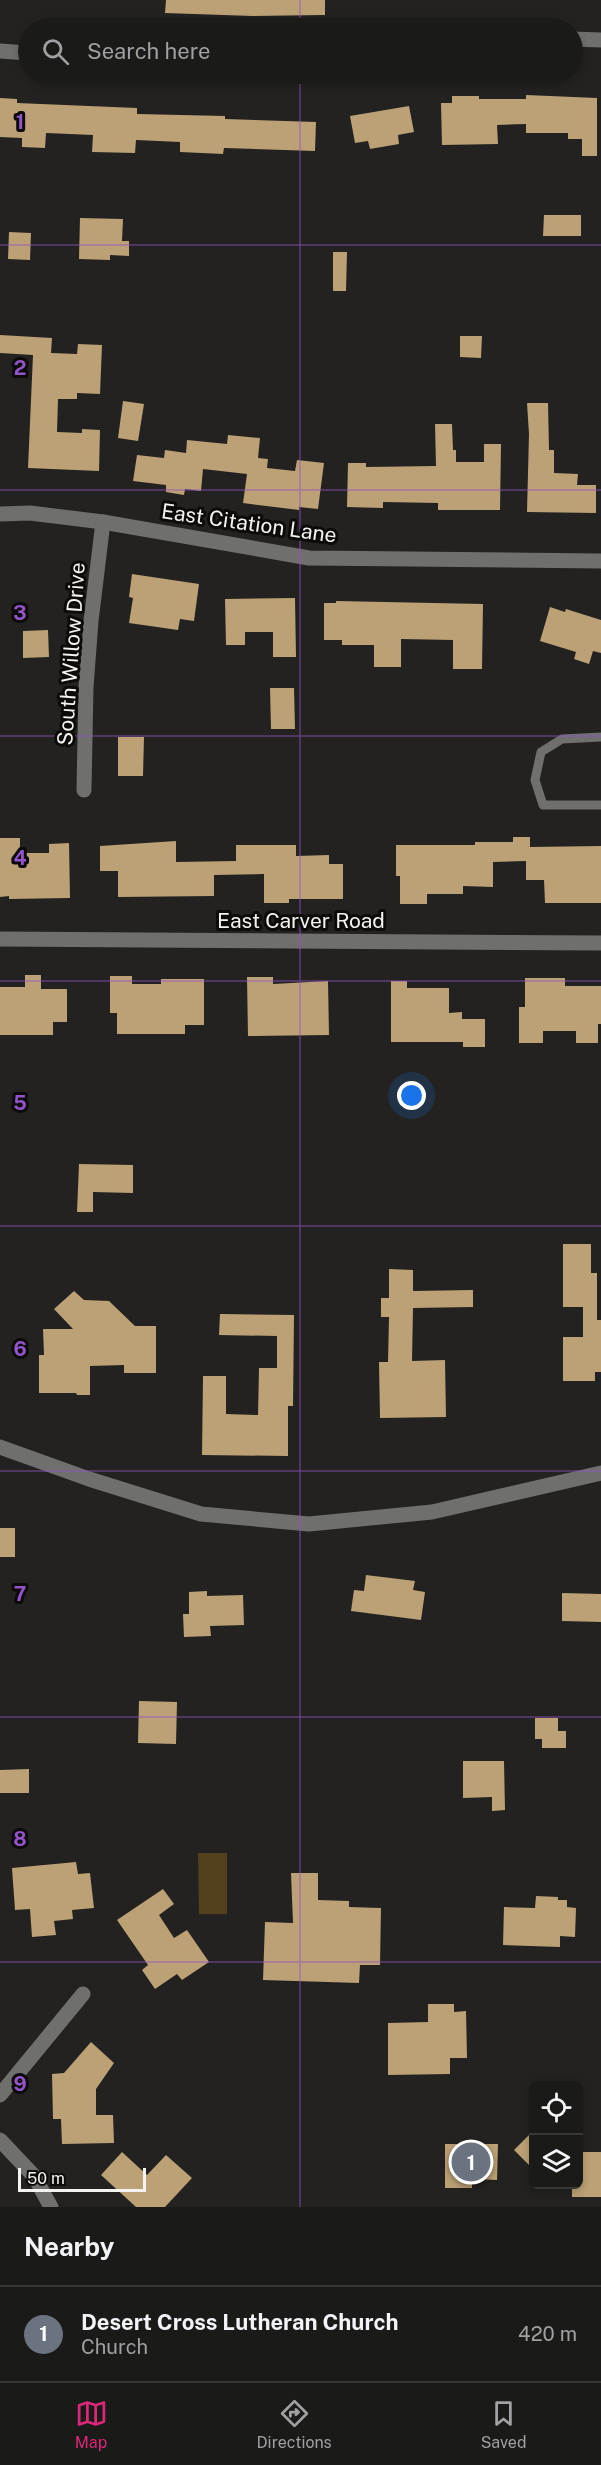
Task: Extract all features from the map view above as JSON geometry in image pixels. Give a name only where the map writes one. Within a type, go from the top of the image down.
[{"type":"street","points":[[583,39],[601,40]]},
{"type":"street","points":[[0,51],[18,52]]},
{"type":"street","name":"East Citation Lane","points":[[0,514],[30,513],[103,522],[309,558],[601,561]]},
{"type":"street","name":"South Willow Drive","points":[[84,790],[87,665],[103,522]]},
{"type":"street","name":"East Carver Road","points":[[0,939],[601,943]]},
{"type":"street","points":[[0,1447],[89,1479],[201,1514],[309,1524],[432,1512],[601,1473]]},
{"type":"street","points":[[0,2095],[83,1994]]},
{"type":"street","points":[[0,2140],[34,2175],[51,2207]]},
{"type":"lane","points":[[601,737],[562,740],[541,752],[535,780],[543,805],[601,805]]},
{"type":"shaded area","points":[[198,1853],[227,1853],[227,1914],[199,1914]]},
{"type":"building","points":[[166,0],[325,0],[325,15],[252,16],[165,13]]},
{"type":"building","points":[[526,95],[597,98],[597,156],[582,156],[582,139],[568,139],[568,133],[526,133],[526,124],[497,125],[498,144],[442,145],[441,103],[452,103],[452,96],[479,96],[479,99],[526,99]]},
{"type":"building","points":[[0,98],[17,99],[17,103],[137,108],[137,114],[225,116],[225,119],[316,122],[315,151],[224,148],[223,154],[180,152],[180,142],[136,140],[135,153],[92,152],[93,135],[46,133],[45,148],[22,147],[22,138],[0,137]]},
{"type":"building","points":[[409,106],[414,132],[398,135],[399,144],[370,149],[368,141],[355,143],[350,116]]},
{"type":"building","points":[[544,215],[581,215],[581,236],[543,236]]},
{"type":"building","points":[[80,218],[123,219],[122,241],[129,241],[129,256],[110,255],[110,260],[79,259]]},
{"type":"building","points":[[9,232],[31,233],[30,260],[8,259]]},
{"type":"building","points":[[333,252],[347,252],[346,291],[333,291]]},
{"type":"building","points":[[0,335],[52,338],[51,353],[77,354],[78,344],[102,345],[100,394],[77,393],[77,399],[58,399],[57,432],[82,433],[82,429],[100,430],[99,471],[28,468],[33,355],[0,353]]},
{"type":"building","points":[[460,336],[482,336],[481,358],[460,357]]},
{"type":"building","points":[[123,401],[144,404],[138,441],[118,438]]},
{"type":"building","points":[[527,403],[548,403],[549,450],[554,450],[554,473],[578,474],[577,485],[596,485],[596,513],[527,512],[529,434]]},
{"type":"building","points":[[435,424],[452,424],[456,462],[484,462],[484,444],[501,444],[500,510],[438,510],[438,503],[383,502],[383,508],[347,507],[348,463],[366,463],[366,467],[436,466]]},
{"type":"building","points":[[228,435],[260,438],[258,458],[268,459],[267,468],[295,471],[297,460],[324,463],[318,509],[299,507],[299,510],[243,503],[247,474],[203,469],[201,491],[185,489],[184,495],[166,492],[166,485],[133,481],[137,455],[164,458],[165,450],[186,453],[187,440],[227,444]]},
{"type":"building","points":[[132,574],[199,584],[194,621],[180,619],[178,630],[129,623],[133,598],[129,597]]},
{"type":"building","points":[[295,598],[296,657],[273,657],[273,632],[245,632],[245,645],[226,645],[225,599]]},
{"type":"building","points":[[336,601],[483,604],[482,669],[453,669],[453,640],[401,639],[401,667],[374,667],[374,645],[342,645],[342,640],[324,640],[324,603],[336,603]]},
{"type":"building","points":[[550,607],[565,612],[566,609],[601,620],[601,653],[593,651],[589,664],[574,659],[576,652],[540,641]]},
{"type":"building","points":[[48,630],[49,657],[23,658],[23,631]]},
{"type":"building","points":[[270,688],[294,688],[295,729],[271,729]]},
{"type":"building","points":[[118,737],[144,737],[143,776],[118,776]]},
{"type":"building","points":[[513,837],[530,837],[530,847],[601,846],[601,903],[545,903],[544,880],[526,880],[526,861],[493,862],[493,887],[463,886],[463,894],[427,894],[427,904],[400,904],[400,876],[396,876],[396,845],[475,845],[475,842],[513,842]]},
{"type":"building","points":[[0,838],[20,838],[20,853],[49,853],[49,844],[69,843],[70,898],[9,899],[9,896],[0,897]]},
{"type":"building","points":[[176,841],[176,862],[236,861],[236,845],[296,845],[296,856],[329,855],[329,864],[343,864],[343,899],[289,899],[289,903],[264,903],[264,874],[214,875],[214,896],[118,897],[118,871],[100,871],[100,846]]},
{"type":"building","points":[[25,975],[41,975],[41,989],[67,989],[67,1022],[53,1022],[53,1035],[0,1035],[0,987],[25,987]]},
{"type":"building","points":[[110,976],[132,976],[132,984],[161,984],[161,979],[204,979],[204,1025],[185,1025],[185,1034],[117,1034],[117,1013],[110,1013]]},
{"type":"building","points":[[247,977],[273,977],[273,984],[328,981],[329,1035],[248,1036]]},
{"type":"building","points":[[525,978],[565,978],[565,986],[601,986],[601,1024],[598,1024],[598,1043],[576,1043],[576,1031],[543,1031],[543,1043],[519,1043],[519,1007],[525,1007]]},
{"type":"building","points":[[391,981],[407,981],[407,988],[449,988],[449,1013],[462,1012],[462,1019],[485,1019],[485,1047],[463,1047],[463,1042],[391,1042]]},
{"type":"building","points":[[79,1164],[133,1165],[133,1193],[93,1192],[93,1212],[77,1212]]},
{"type":"building","points":[[563,1244],[591,1244],[591,1273],[597,1273],[597,1320],[601,1320],[601,1372],[595,1372],[595,1381],[563,1381],[563,1337],[583,1337],[583,1307],[563,1307]]},
{"type":"building","points":[[389,1269],[413,1270],[413,1291],[473,1290],[473,1307],[413,1308],[412,1361],[445,1360],[446,1417],[380,1418],[379,1362],[388,1362],[389,1317],[381,1317],[381,1298],[389,1298]]},
{"type":"building","points":[[74,1291],[84,1300],[109,1301],[135,1326],[156,1326],[156,1373],[124,1373],[124,1365],[90,1366],[90,1395],[39,1393],[39,1355],[44,1355],[43,1329],[73,1329],[54,1309]]},
{"type":"building","points":[[220,1314],[294,1315],[293,1406],[288,1406],[288,1456],[202,1455],[203,1376],[226,1376],[226,1414],[258,1415],[259,1368],[277,1368],[277,1336],[219,1335]]},
{"type":"building","points":[[0,1528],[15,1528],[15,1557],[0,1557]]},
{"type":"building","points":[[366,1575],[415,1581],[413,1590],[425,1592],[421,1620],[351,1611],[354,1590],[364,1591]]},
{"type":"building","points":[[207,1591],[207,1596],[243,1595],[244,1625],[210,1626],[211,1636],[184,1637],[183,1614],[189,1614],[189,1592]]},
{"type":"building","points":[[562,1593],[601,1594],[601,1622],[562,1621]]},
{"type":"building","points":[[139,1701],[177,1702],[176,1744],[138,1743]]},
{"type":"building","points":[[535,1718],[558,1718],[558,1731],[566,1731],[566,1748],[542,1748],[542,1739],[535,1739]]},
{"type":"building","points":[[463,1761],[504,1761],[505,1810],[492,1811],[492,1797],[463,1798]]},
{"type":"building","points":[[29,1769],[29,1793],[0,1793],[0,1770]]},
{"type":"building","points":[[76,1862],[78,1874],[90,1873],[94,1908],[72,1910],[73,1919],[54,1921],[56,1935],[32,1937],[30,1909],[15,1910],[12,1868]]},
{"type":"building","points":[[291,1873],[318,1873],[318,1900],[349,1901],[349,1907],[381,1908],[380,1965],[360,1965],[359,1983],[263,1980],[265,1922],[293,1923]]},
{"type":"building","points":[[163,1889],[174,1904],[159,1915],[174,1938],[187,1930],[209,1962],[182,1980],[177,1974],[155,1989],[142,1970],[148,1965],[117,1920]]},
{"type":"building","points":[[536,1896],[558,1897],[558,1900],[567,1900],[567,1907],[576,1908],[575,1937],[560,1936],[560,1947],[503,1945],[504,1907],[535,1908]]},
{"type":"building","points":[[428,2004],[454,2004],[454,2012],[466,2011],[467,2058],[450,2058],[450,2074],[388,2075],[388,2023],[428,2022]]},
{"type":"building","points":[[91,2042],[114,2063],[96,2089],[96,2115],[113,2115],[114,2143],[62,2144],[61,2119],[53,2119],[52,2074],[64,2073]]},
{"type":"building","points":[[529,2135],[529,2165],[514,2150]]},
{"type":"building","points":[[445,2144],[498,2144],[497,2180],[472,2179],[472,2188],[445,2188]]},
{"type":"building","points":[[122,2152],[147,2175],[166,2155],[192,2178],[165,2207],[136,2207],[101,2175]]},
{"type":"building","points":[[583,2152],[601,2152],[601,2197],[572,2197],[572,2189],[583,2189]]},
{"type":"place","name":"Desert Cross Lutheran Church","points":[[471,2162]]}]
